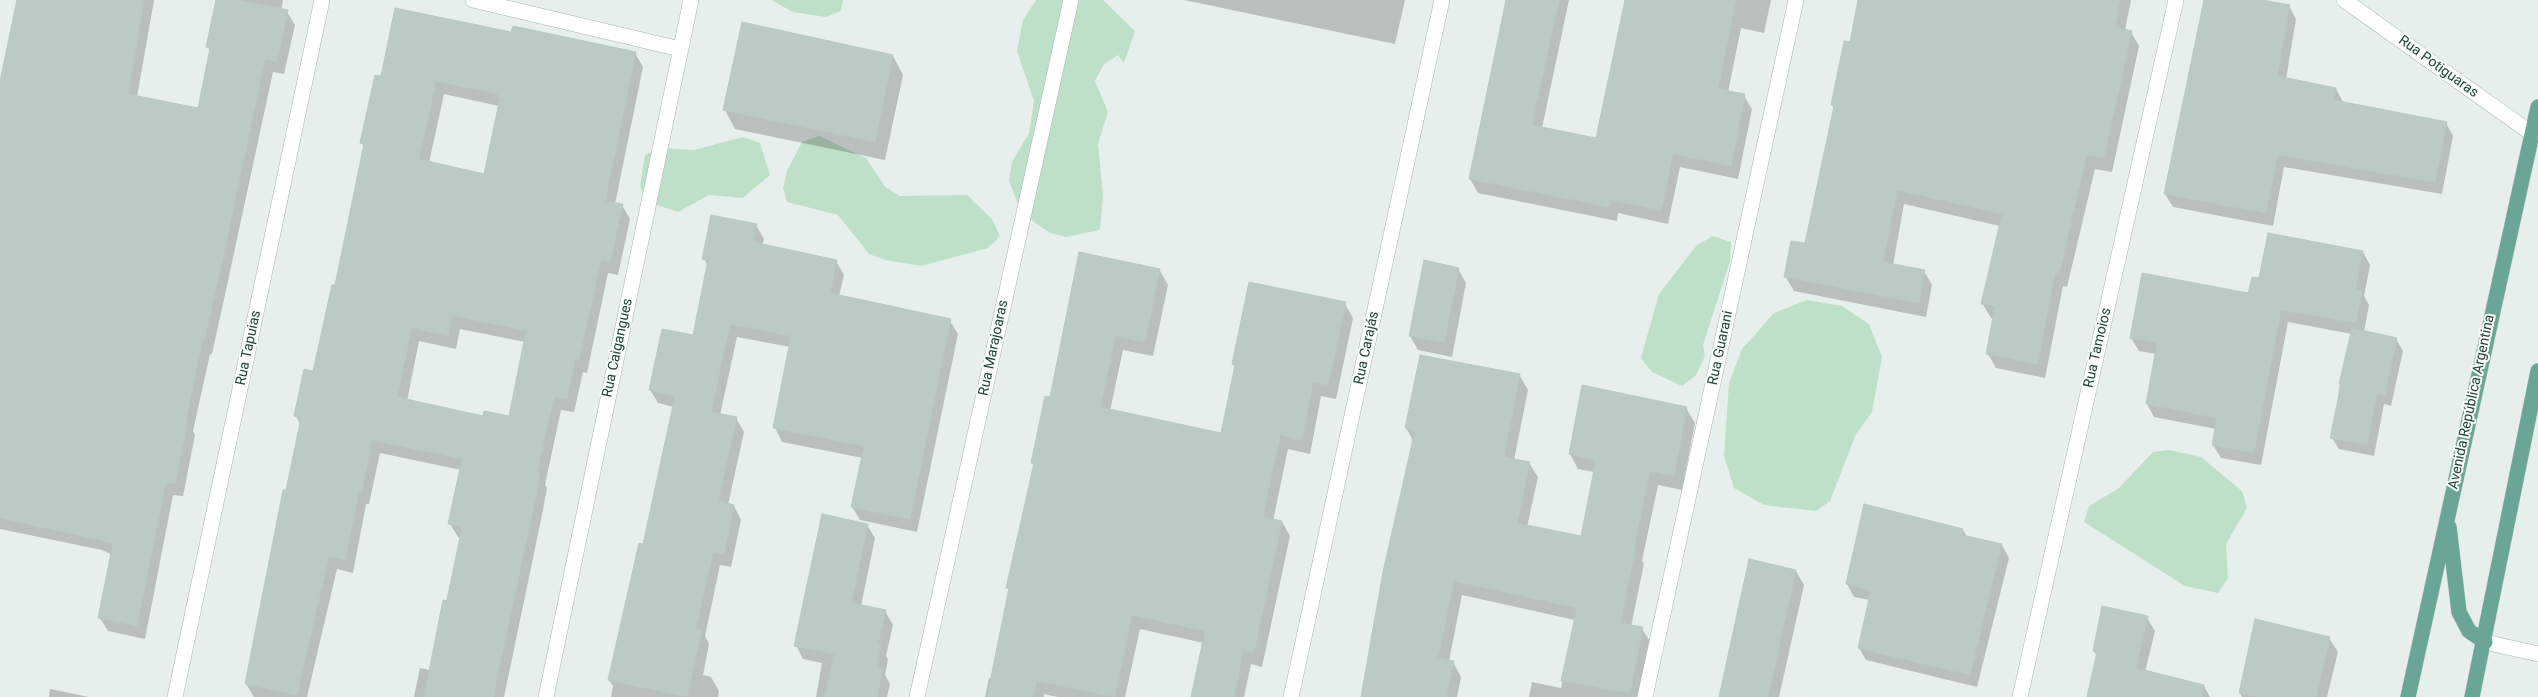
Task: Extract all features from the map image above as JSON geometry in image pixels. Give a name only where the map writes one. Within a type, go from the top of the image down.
[{"type":"main road","name":"Avenida República Argentina","points":[[2408,697],[2534,136],[2538,106]]},
{"type":"main road","points":[[2472,697],[2485,642],[2538,371]]},
{"type":"main road","points":[[2448,513],[2459,612],[2469,632],[2485,642]]},
{"type":"street","name":"Rua Tapuias","points":[[175,697],[322,0]]},
{"type":"street","points":[[473,0],[680,49]]},
{"type":"street","name":"Rua Caigangues","points":[[546,697],[691,0]]},
{"type":"street","name":"Rua Marajoaras","points":[[917,697],[1071,0]]},
{"type":"street","name":"Rua Carajás","points":[[1291,697],[1442,0]]},
{"type":"street","name":"Rua Guarani","points":[[1645,697],[1796,0]]},
{"type":"street","name":"Rua Tamoios","points":[[2020,697],[2176,0]]},
{"type":"street","name":"Rua Potiguaras","points":[[2344,0],[2534,136]]},
{"type":"street","points":[[2485,642],[2538,654]]},
{"type":"green space","points":[[771,0],[843,0],[841,11],[826,17],[793,12]]},
{"type":"green space","points":[[1036,0],[1103,0],[1135,31],[1124,63],[1118,55],[1104,64],[1095,81],[1108,112],[1098,144],[1103,195],[1100,230],[1066,237],[1050,233],[1022,214],[1009,181],[1012,162],[1029,133],[1034,101],[1017,51],[1023,20]]},
{"type":"green space","points":[[819,136],[866,158],[885,187],[900,196],[967,195],[992,219],[1000,236],[988,248],[921,266],[885,260],[869,254],[838,215],[787,202],[783,188],[787,171],[802,142]]},
{"type":"green space","points":[[743,137],[760,143],[770,175],[743,198],[709,195],[678,212],[647,202],[640,186],[645,155],[660,148],[694,150]]},
{"type":"green space","points":[[1713,236],[1731,242],[1730,261],[1703,345],[1705,356],[1696,375],[1682,386],[1652,372],[1641,358],[1659,294],[1697,245]]},
{"type":"green space","points":[[1807,300],[1842,306],[1869,324],[1882,357],[1872,412],[1856,434],[1830,501],[1816,511],[1764,505],[1734,488],[1724,456],[1729,383],[1742,349],[1774,313]]},
{"type":"green space","points":[[2169,450],[2201,457],[2242,491],[2247,508],[2226,544],[2228,578],[2218,593],[2185,586],[2084,522],[2089,506],[2119,488],[2153,452]]},
{"type":"building","points":[[17,0],[144,0],[128,94],[198,108],[210,48],[206,47],[216,0],[238,0],[288,10],[277,62],[265,59],[219,276],[204,341],[202,341],[175,484],[166,482],[137,626],[98,618],[113,543],[0,518],[0,81]]},
{"type":"building","points":[[1506,0],[1559,0],[1532,125],[1596,138],[1625,0],[1736,0],[1718,89],[1745,94],[1731,166],[1673,154],[1661,210],[1611,200],[1609,207],[1469,179]]},
{"type":"building","points":[[1858,0],[2120,0],[2115,27],[2132,31],[2104,158],[2087,155],[2059,273],[2055,272],[2038,364],[1986,354],[1995,306],[1981,304],[2002,214],[1897,190],[1883,262],[1925,270],[1919,303],[1784,277],[1791,241],[1805,243],[1834,106],[1831,105],[1844,41],[1850,42]]},
{"type":"building","points":[[2204,0],[2262,0],[2290,5],[2277,76],[2336,88],[2334,100],[2447,122],[2435,182],[2278,155],[2266,213],[2164,194]]},
{"type":"building","points":[[395,8],[511,32],[513,26],[636,52],[605,201],[623,204],[610,262],[601,260],[579,360],[575,359],[567,399],[554,397],[537,473],[540,473],[535,501],[493,697],[424,697],[443,600],[447,601],[462,527],[448,524],[462,459],[372,440],[345,560],[329,556],[297,695],[245,684],[283,490],[286,490],[301,418],[294,416],[304,369],[313,371],[332,285],[335,285],[364,144],[360,143],[375,75],[381,76]],"holes":[[[436,81],[498,94],[497,97],[500,98],[484,174],[419,159]],[[452,315],[526,331],[509,416],[484,411],[483,416],[397,397],[412,328],[448,336]]]},
{"type":"building","points":[[742,22],[893,55],[875,142],[723,110]]},
{"type":"building","points":[[711,215],[757,224],[753,242],[837,260],[830,293],[951,319],[910,519],[851,507],[864,446],[773,428],[791,336],[730,324],[711,412],[737,417],[718,501],[734,505],[724,554],[713,552],[696,628],[702,630],[687,697],[608,680],[639,543],[643,544],[675,396],[649,390],[662,329],[693,335],[708,260],[702,259]]},
{"type":"building","points":[[2268,233],[2363,251],[2355,290],[2362,291],[2356,323],[2281,310],[2254,453],[2212,445],[2217,418],[2146,404],[2157,343],[2130,338],[2142,273],[2248,293],[2252,277],[2259,278]]},
{"type":"building","points":[[1079,252],[1160,269],[1145,342],[1116,336],[1100,407],[1221,433],[1235,365],[1232,364],[1249,282],[1346,302],[1328,385],[1313,382],[1302,440],[1280,435],[1263,517],[1282,521],[1254,653],[1243,651],[1234,697],[1191,697],[1205,631],[1132,615],[1115,697],[1037,681],[1033,697],[987,697],[1009,588],[1006,588],[1034,463],[1031,463],[1045,396],[1050,397]]},
{"type":"building","points":[[1424,260],[1459,268],[1444,343],[1409,336]]},
{"type":"building","points":[[2352,328],[2397,338],[2385,395],[2377,393],[2367,445],[2330,438],[2341,385],[2339,384]]},
{"type":"building","points":[[1420,355],[1520,374],[1504,457],[1530,462],[1517,523],[1581,536],[1596,460],[1569,454],[1582,385],[1687,407],[1674,476],[1650,471],[1634,547],[1636,547],[1620,623],[1643,627],[1630,693],[1561,681],[1577,608],[1454,581],[1438,658],[1454,661],[1446,697],[1361,697],[1383,572],[1415,430],[1405,428]]},
{"type":"building","points":[[1864,504],[1963,529],[1962,535],[2002,544],[1970,675],[1858,648],[1871,590],[1846,584]]},
{"type":"building","points":[[822,514],[868,524],[851,603],[886,610],[878,644],[881,645],[876,668],[883,669],[877,697],[825,697],[834,654],[794,646]]},
{"type":"building","points":[[1749,559],[1796,570],[1768,697],[1719,697]]},
{"type":"building","points":[[2102,606],[2148,616],[2136,668],[2204,685],[2202,697],[2087,697],[2097,652],[2093,651]]},
{"type":"building","points":[[2255,619],[2330,637],[2316,697],[2258,697],[2239,693]]}]
